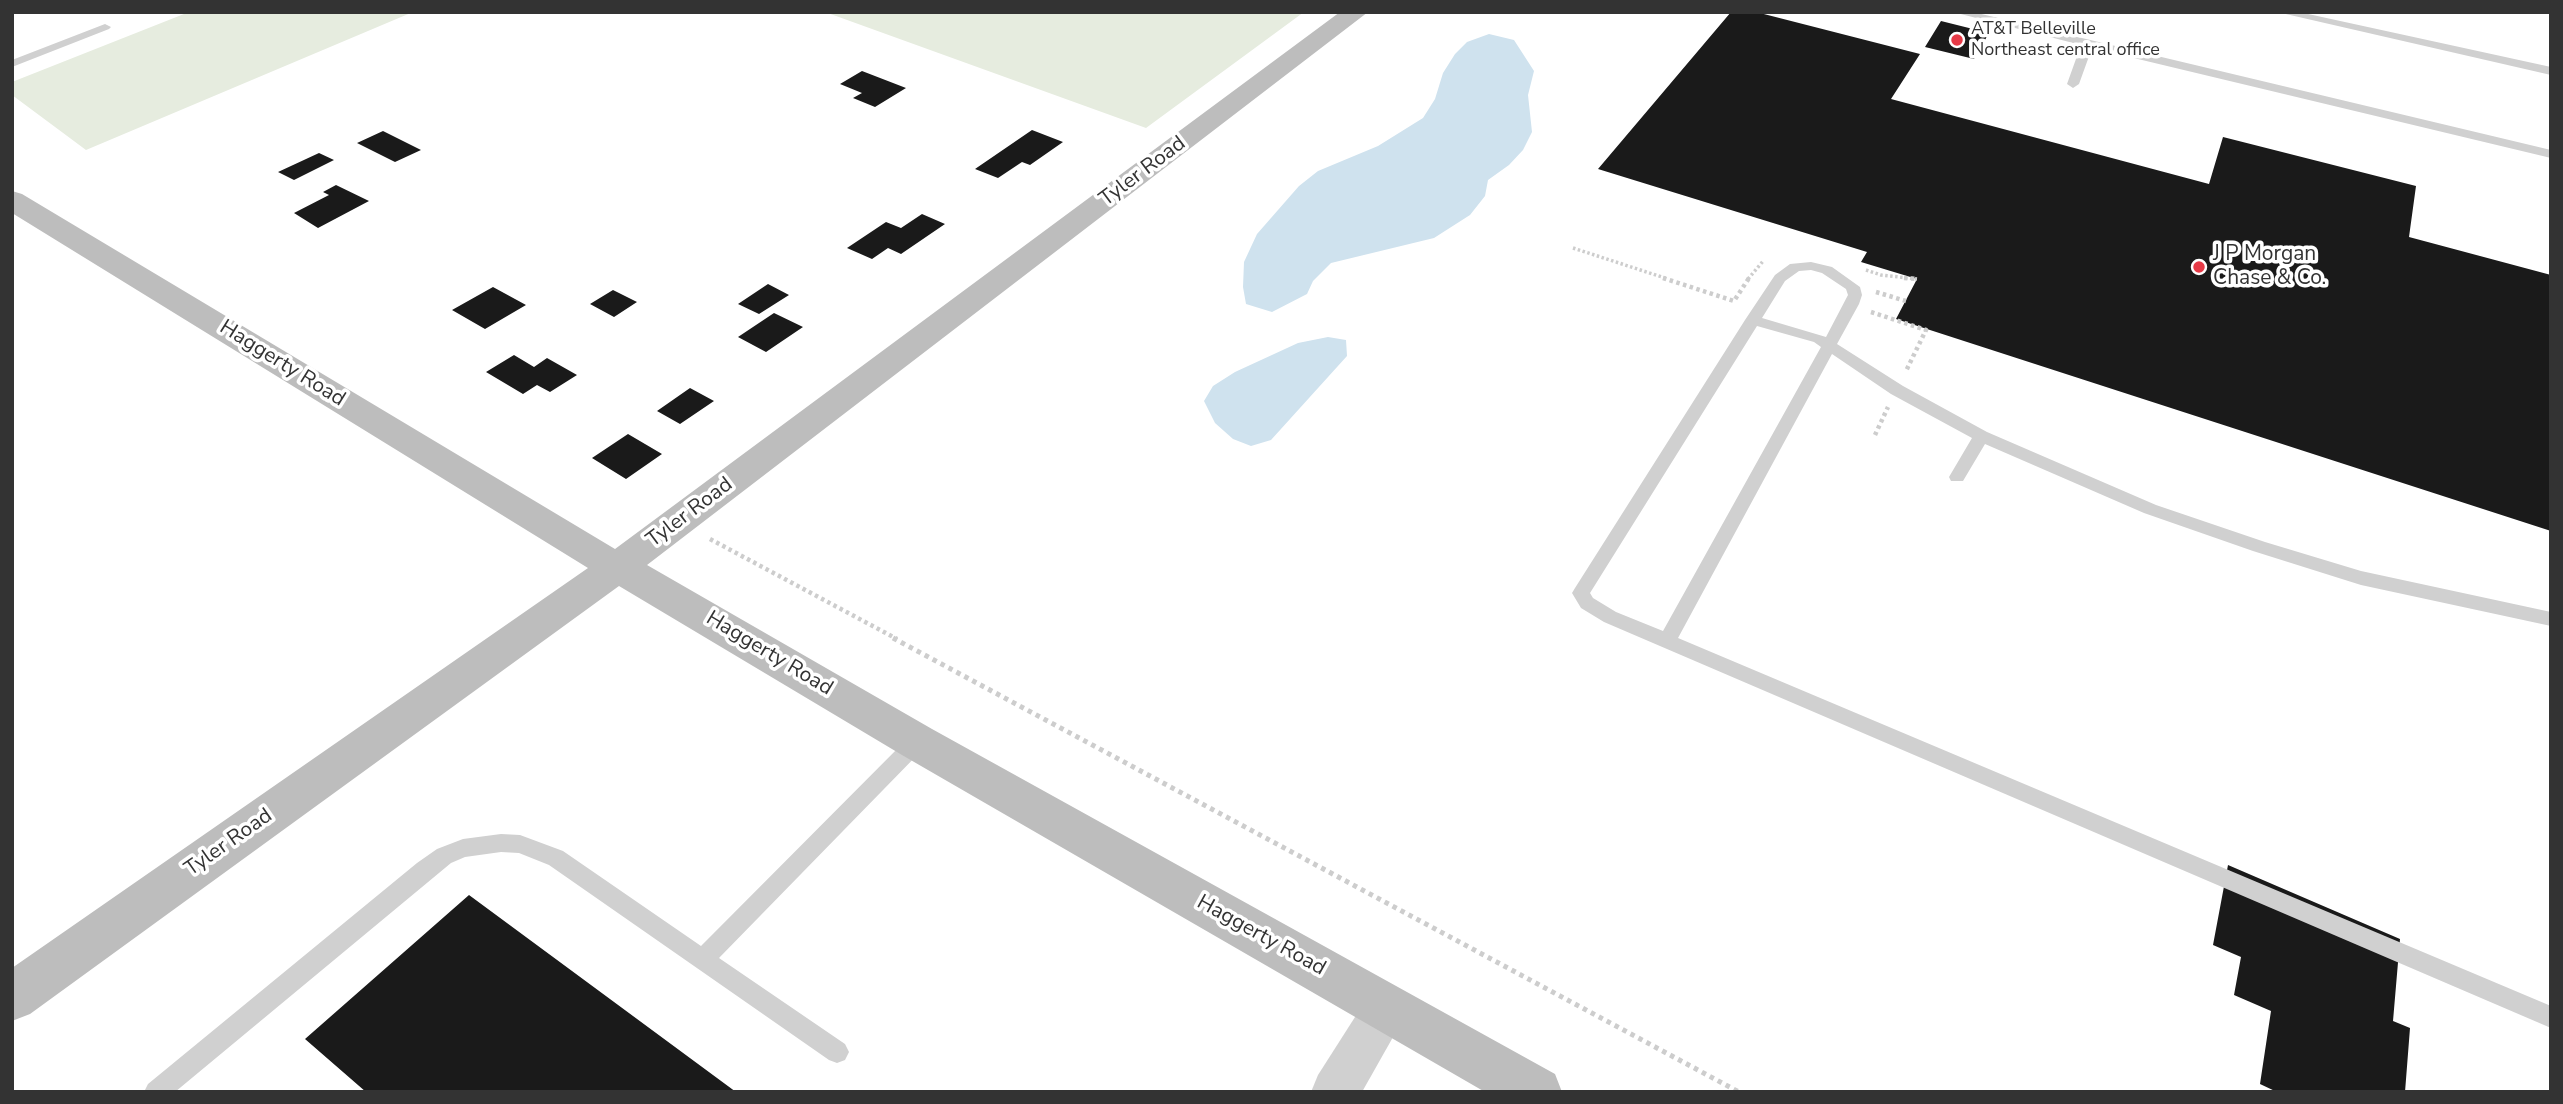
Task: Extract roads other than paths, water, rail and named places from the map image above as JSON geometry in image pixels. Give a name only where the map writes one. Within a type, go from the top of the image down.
[{"type":"main road","name":"Tyler Road","points":[[12,997],[618,567],[1356,12]]},
{"type":"main road","name":"Haggerty Road","points":[[12,200],[566,539],[917,742],[1536,1092]]},
{"type":"street","points":[[1335,1092],[1387,1007]]},
{"type":"lane","points":[[1958,12],[2551,154]]},
{"type":"lane","points":[[2282,12],[2551,71]]},
{"type":"lane","points":[[12,64],[105,27]]},
{"type":"lane","points":[[2073,84],[2088,43]]},
{"type":"lane","points":[[1667,641],[1855,295],[1849,282],[1827,270],[1811,266],[1783,273],[1581,593],[1587,603],[1610,617],[2551,1017]]},
{"type":"lane","points":[[1752,320],[1801,332],[1897,390],[1981,436],[2150,509],[2259,547],[2413,591],[2551,619]]},
{"type":"lane","points":[[1957,477],[1981,436]]},
{"type":"lane","points":[[703,959],[917,742]]},
{"type":"lane","points":[[156,1092],[424,870],[444,856],[463,848],[501,843],[538,850],[556,858],[837,1052]]},
{"type":"water","points":[[1489,34],[1514,40],[1534,71],[1528,95],[1532,132],[1523,150],[1509,165],[1488,180],[1485,196],[1470,215],[1434,238],[1331,263],[1313,281],[1307,294],[1272,312],[1246,304],[1243,287],[1244,262],[1257,234],[1299,186],[1318,171],[1378,146],[1423,118],[1435,99],[1443,73],[1455,54],[1467,42]]},
{"type":"water","points":[[1328,337],[1346,340],[1347,356],[1271,440],[1251,446],[1233,439],[1215,423],[1204,401],[1213,386],[1235,372],[1298,343]]},
{"type":"place","name":"AT&T Belleville Northeast central office","points":[[1957,40]]},
{"type":"place","name":"J P Morgan Chase & Co.","points":[[2199,267]]}]
